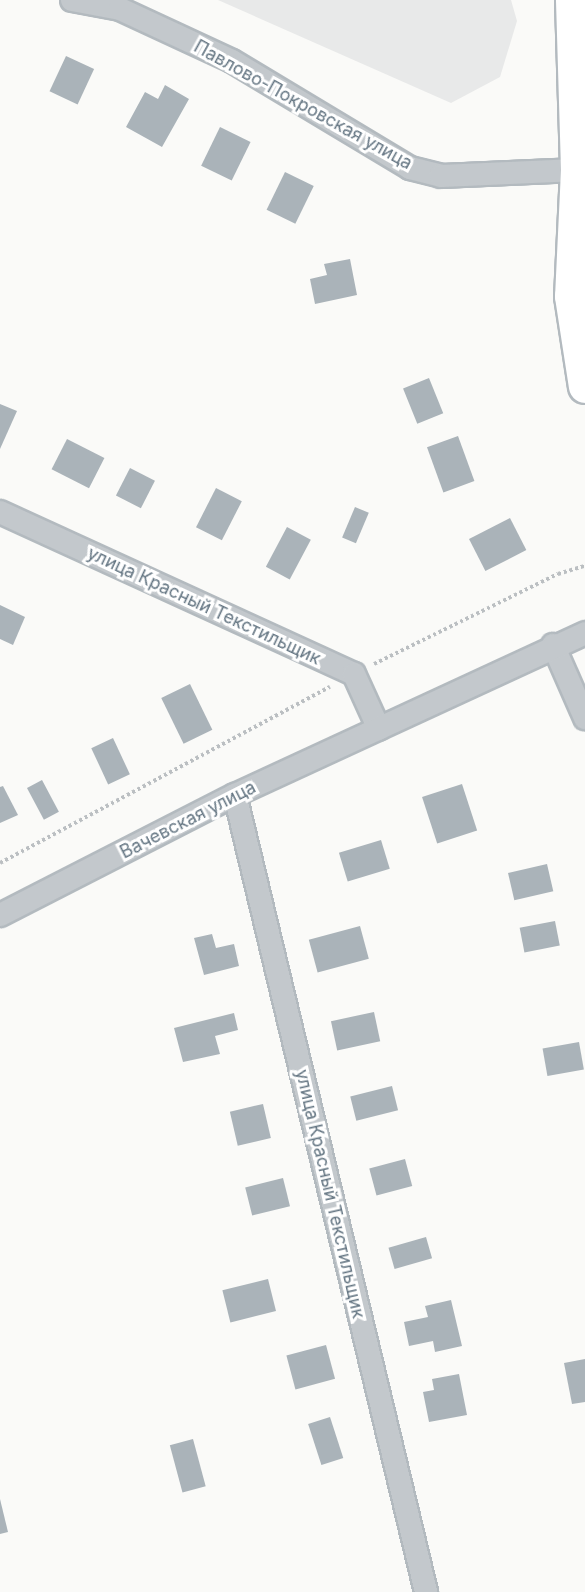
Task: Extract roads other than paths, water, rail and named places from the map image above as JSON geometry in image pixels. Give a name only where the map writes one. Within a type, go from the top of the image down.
[{"type":"main road","points":[[572,0],[577,170],[572,296],[585,386]]},
{"type":"street","name":"Павлово-Покровская улица","points":[[72,0],[120,9],[232,61],[410,168],[441,176],[577,170]]},
{"type":"street","name":"улица Красный Текстильщик","points":[[0,512],[354,674],[379,729]]},
{"type":"street","name":"Вачевская улица","points":[[0,915],[235,795],[553,645],[585,633]]},
{"type":"street","points":[[553,645],[585,718]]},
{"type":"street","name":"улица Красный Текстильщик","points":[[235,795],[426,1592]]}]
